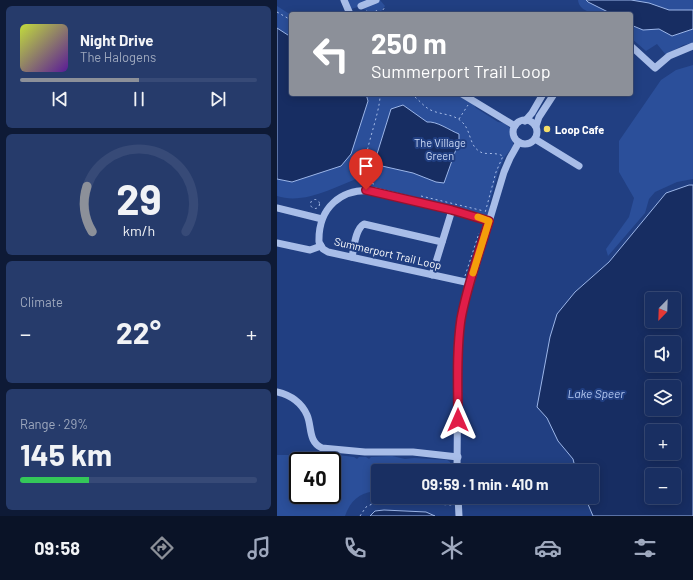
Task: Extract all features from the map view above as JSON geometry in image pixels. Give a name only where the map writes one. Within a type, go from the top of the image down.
[{"type":"street","points":[[344,0],[349,12]]},
{"type":"street","points":[[361,6],[377,0]]},
{"type":"street","points":[[633,48],[655,68],[669,56],[693,46]]},
{"type":"street","points":[[465,96],[515,126]]},
{"type":"street","points":[[525,121],[532,113],[542,96]]},
{"type":"street","points":[[535,126],[553,96]]},
{"type":"street","points":[[525,121],[531,122],[535,126],[537,132],[535,139],[528,144],[519,142],[514,135],[515,126],[519,122],[525,121]]},
{"type":"street","points":[[535,139],[579,166]]},
{"type":"street","points":[[457,464],[459,333],[464,305],[505,168],[519,142]]},
{"type":"street","name":"Summerport Trail Loop","points":[[470,283],[328,252],[321,246],[319,237],[322,219],[328,209],[338,198],[358,190],[375,191],[452,210],[489,221]]},
{"type":"street","points":[[277,208],[322,219]]},
{"type":"street","points":[[432,274],[452,210]]},
{"type":"street","points":[[352,257],[358,230],[364,224],[442,242]]},
{"type":"street","points":[[277,244],[311,250],[321,246]]},
{"type":"street","points":[[277,392],[289,396],[301,406],[309,420],[313,441],[322,448],[365,452],[406,452],[458,456]]},
{"type":"street","points":[[458,504],[459,516]]},
{"type":"path","points":[[381,12],[385,7]]},
{"type":"path","points":[[277,12],[289,19]]},
{"type":"path","points":[[379,186],[369,182],[364,175],[367,154],[381,96]]},
{"type":"path","points":[[413,96],[433,111],[459,119],[469,130],[475,148],[478,151],[483,153],[495,153],[503,156],[499,164],[485,212],[417,195]]},
{"type":"path","points":[[459,119],[471,100]]},
{"type":"path","points":[[310,210],[311,203],[314,200],[318,201],[319,205],[323,207]]},
{"type":"path","points":[[311,207],[317,208],[319,205]]},
{"type":"path","points":[[360,516],[366,507],[374,504],[411,503],[452,505]]},
{"type":"green space","points":[[347,0],[380,0],[385,6],[380,12],[378,12],[380,10],[370,12],[358,7],[351,9]]},
{"type":"green space","points":[[578,0],[693,0],[693,43],[683,45],[666,55],[657,44],[646,51],[633,40],[633,12],[590,12],[580,6]]},
{"type":"green space","name":"The Village Green","points":[[277,6],[289,14],[289,96],[459,96],[498,122],[504,123],[510,128],[513,146],[504,158],[498,172],[487,216],[369,187],[361,177],[309,197],[287,198],[277,196]]},
{"type":"green space","points":[[693,65],[693,179],[677,182],[655,192],[649,199],[645,213],[608,256],[606,249],[629,217],[634,198],[619,172],[619,141],[661,80],[676,70]]},
{"type":"green space","points":[[277,455],[289,455],[289,504],[341,504],[341,455],[354,457],[357,459],[359,457],[366,457],[369,459],[371,457],[392,456],[405,459],[414,458],[447,460],[450,464],[371,464],[371,492],[357,498],[350,505],[345,516],[277,516]]},
{"type":"water","points":[[586,0],[631,0],[649,3],[669,10],[693,10],[693,29],[672,36],[659,29],[643,30],[633,26],[633,12],[608,12]]},
{"type":"water","points":[[277,28],[289,36],[289,96],[367,96],[368,101],[351,154],[341,166],[292,182],[277,179]]},
{"type":"water","points":[[403,105],[427,122],[439,124],[459,134],[459,141],[444,183],[436,182],[413,173],[382,166],[377,154],[391,109]]},
{"type":"water","name":"Lake Speer","points":[[693,185],[693,516],[593,516],[588,504],[599,504],[599,464],[574,464],[573,459],[558,441],[547,418],[537,407],[550,337],[557,314],[575,292],[609,262],[666,193]]},
{"type":"water","points":[[375,511],[426,512],[435,516],[370,516]]},
{"type":"slow traffic","points":[[473,273],[489,221],[478,217]]},
{"type":"place","name":"Loop Cafe","points":[[547,129]]},
{"type":"route","points":[[366,190],[452,210],[489,221],[461,320],[458,349],[458,420]]}]
